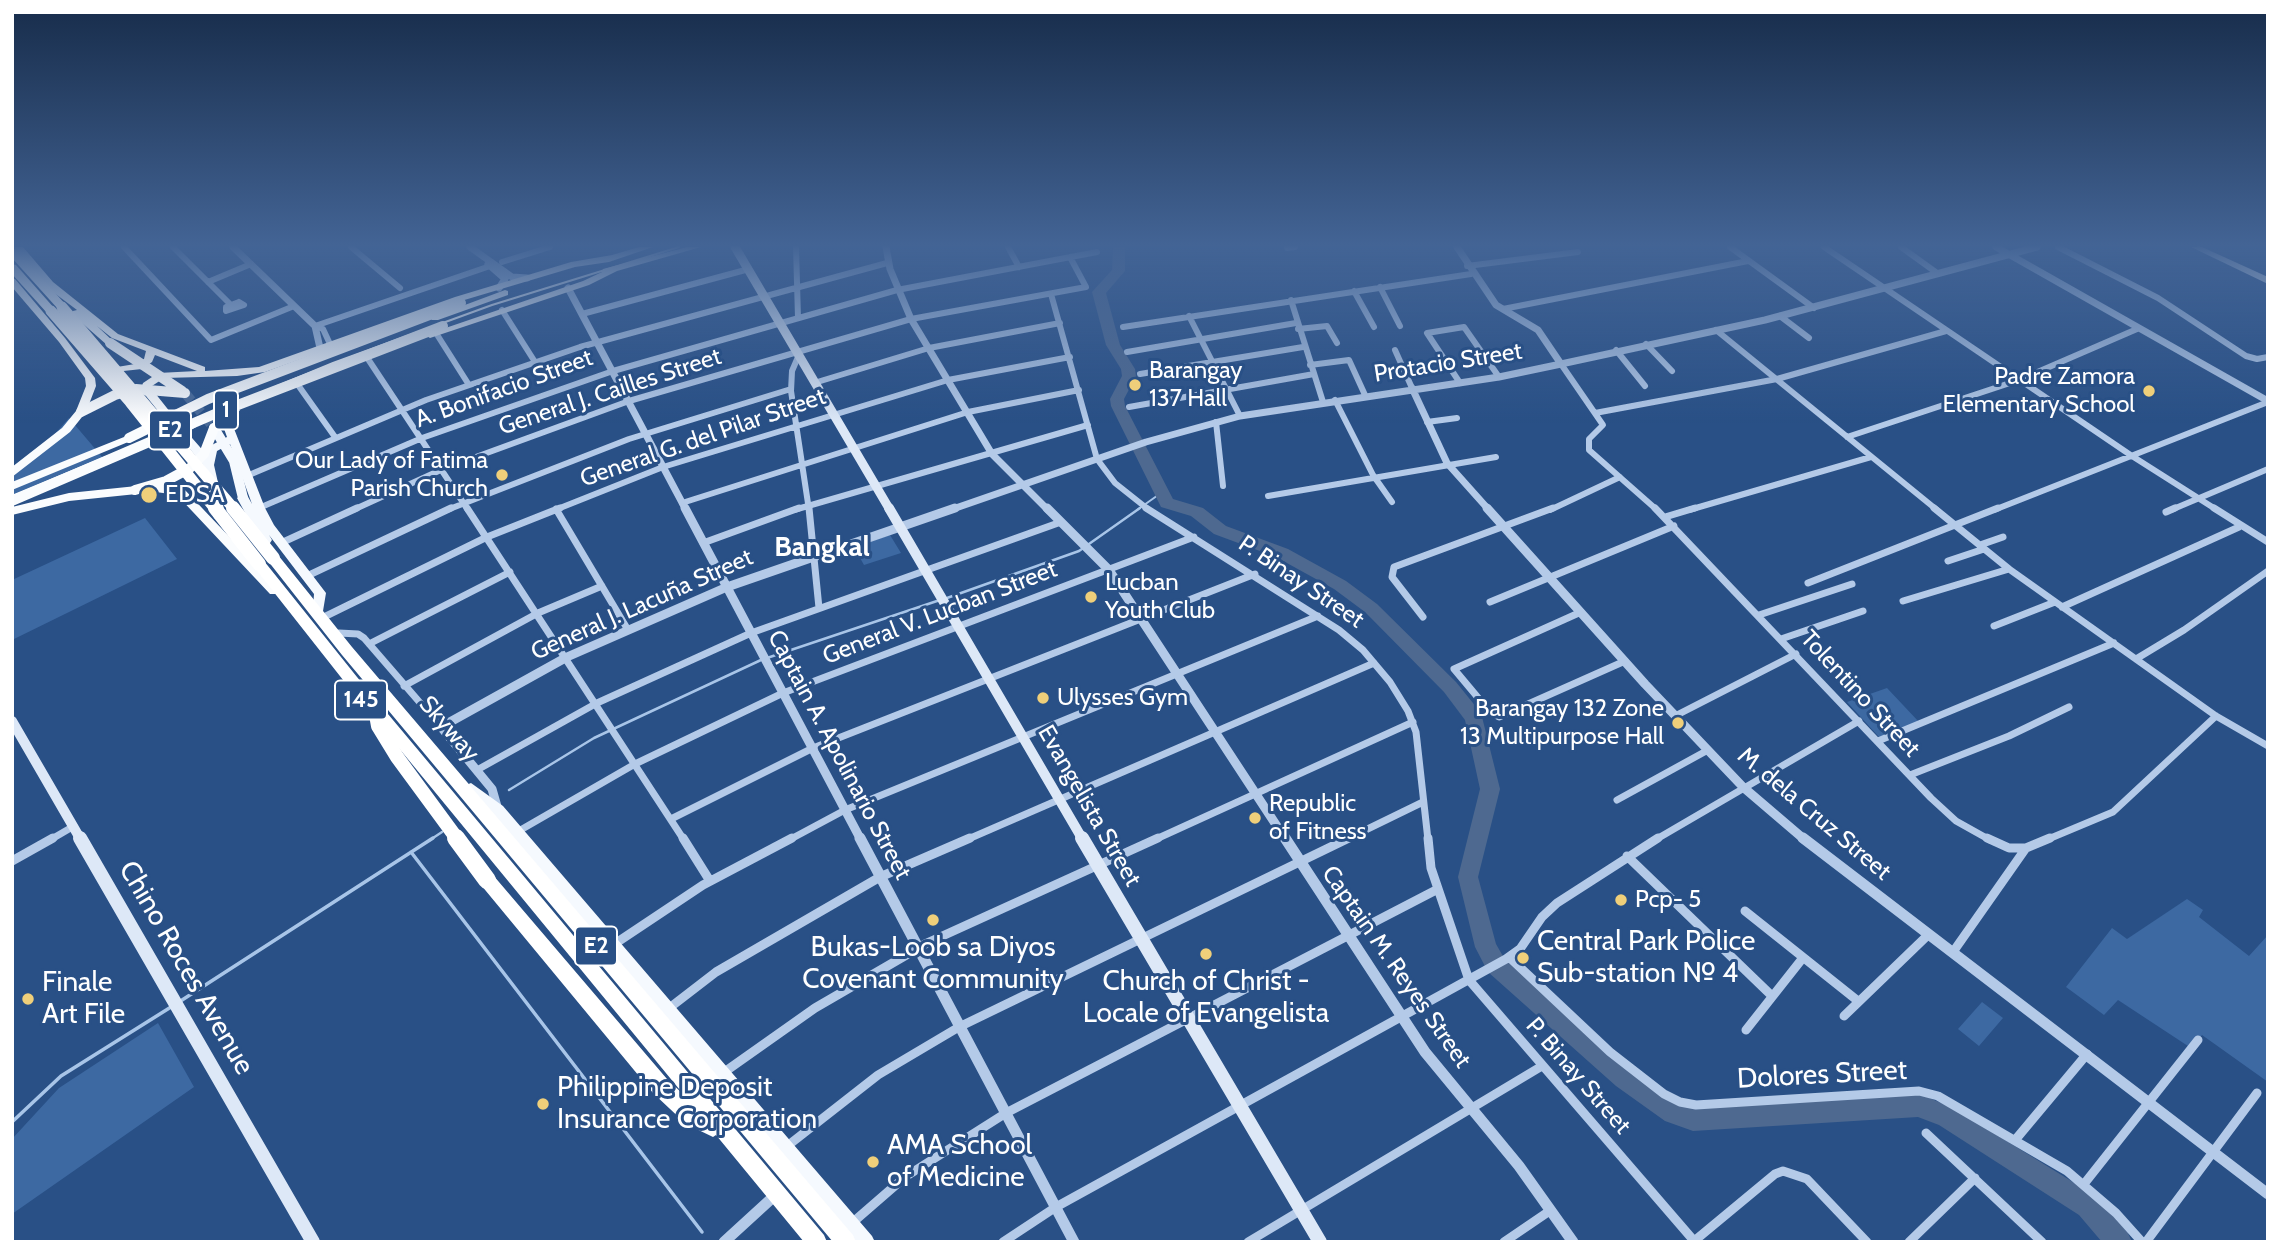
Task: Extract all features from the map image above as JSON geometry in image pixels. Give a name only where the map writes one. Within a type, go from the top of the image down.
[{"type":"highway","points":[[12,473],[57,439],[81,412],[92,386],[86,373],[32,306]]},
{"type":"highway","name":"E2","points":[[45,306],[99,368]]},
{"type":"highway","name":"Skyway","points":[[46,306],[130,402],[375,709],[817,1242]]},
{"type":"highway","name":"Skyway","points":[[60,306],[202,469],[347,651],[828,1220],[850,1236]]},
{"type":"highway","name":"E2","points":[[68,306],[88,327],[185,393],[151,388],[136,389],[115,395],[81,412]]},
{"type":"highway","points":[[75,306],[107,332],[208,372]]},
{"type":"highway","name":"1","points":[[208,372],[254,371],[440,306]]},
{"type":"highway","name":"1","points":[[129,438],[208,399],[454,306]]},
{"type":"highway","name":"1","points":[[12,486],[376,340],[471,306]]},
{"type":"highway","name":"1","points":[[12,501],[196,422],[502,306]]},
{"type":"highway","name":"1","points":[[235,410],[440,329],[515,306]]},
{"type":"highway","points":[[110,371],[138,367],[148,360],[151,351]]},
{"type":"highway","points":[[99,368],[110,371],[150,394]]},
{"type":"highway","points":[[208,372],[170,373],[155,378],[147,385],[150,394],[175,425],[191,427],[235,410]]},
{"type":"highway","points":[[135,490],[166,481],[190,468],[204,454],[214,428]]},
{"type":"highway","points":[[12,511],[54,499],[135,490],[172,489],[185,494],[194,503],[223,540],[274,591]]},
{"type":"highway","points":[[375,709],[378,726],[397,757],[487,880],[660,1086],[693,1118],[713,1128]]},
{"type":"main road","name":"Evangelista Street","points":[[769,306],[1320,1242]]},
{"type":"main road","name":"145","points":[[99,368],[220,518],[274,591],[806,1242]]},
{"type":"main road","points":[[235,410],[228,422],[259,508],[281,543],[320,593],[322,612]]},
{"type":"main road","points":[[175,425],[209,465]]},
{"type":"main road","name":"E2","points":[[214,428],[231,454],[243,498]]},
{"type":"main road","points":[[220,518],[217,492],[209,465],[210,454],[217,444],[235,439]]},
{"type":"main road","name":"145","points":[[243,498],[271,549],[339,633],[479,798],[498,810],[786,1147],[850,1236],[866,1242]]},
{"type":"main road","name":"Chino Roces Avenue","points":[[12,722],[313,1242]]},
{"type":"street","points":[[179,306],[211,340],[294,306],[314,326],[321,343],[327,346]]},
{"type":"street","points":[[314,326],[373,306]]},
{"type":"street","name":"Captain A. Apolinario Street","points":[[577,306],[1074,1242]]},
{"type":"street","points":[[582,314],[613,306]]},
{"type":"street","points":[[249,475],[335,437],[469,385],[597,342],[729,306]]},
{"type":"street","points":[[798,306],[798,318]]},
{"type":"street","name":"A. Bonifacio Street","points":[[259,508],[422,438],[613,371],[842,306]]},
{"type":"street","name":"Captain M. Reyes Street","points":[[904,306],[992,454],[1109,570],[1400,1016],[1432,1061],[1552,1210],[1573,1242]]},
{"type":"street","name":"General J. Cailles Street","points":[[281,543],[443,469],[629,401],[797,355],[911,319],[986,306]]},
{"type":"street","name":"P. Binay Street","points":[[1055,306],[1097,459],[1115,483],[1136,502],[1255,574],[1354,641],[1401,699],[1413,722],[1422,762],[1427,851],[1469,980],[1694,1242]]},
{"type":"street","points":[[1123,327],[1256,306]]},
{"type":"street","points":[[1292,306],[1322,402]]},
{"type":"street","points":[[1362,306],[1374,327]]},
{"type":"street","points":[[1390,306],[1401,326]]},
{"type":"street","points":[[1500,306],[1538,330],[1595,413],[1645,406],[1777,379],[1946,331]]},
{"type":"street","points":[[1503,309],[1521,306]]},
{"type":"street","points":[[1811,306],[1814,308]]},
{"type":"street","name":"Protacio Street","points":[[1147,442],[1240,416],[1499,377],[1823,306]]},
{"type":"street","points":[[1909,306],[2197,500],[2268,542]]},
{"type":"street","points":[[2098,306],[2268,402]]},
{"type":"street","points":[[2169,306],[2246,356],[2257,359],[2268,357]]},
{"type":"street","points":[[502,310],[536,362]]},
{"type":"street","points":[[1189,316],[1223,388],[1240,416]]},
{"type":"street","points":[[1780,316],[1809,338]]},
{"type":"street","points":[[814,383],[929,348],[1060,323]]},
{"type":"street","points":[[1127,352],[1200,338],[1297,326],[1327,326],[1337,343]]},
{"type":"street","points":[[1460,383],[1427,333],[1464,327],[1499,377]]},
{"type":"street","points":[[1847,437],[2019,380],[2137,328]]},
{"type":"street","points":[[440,329],[469,385]]},
{"type":"street","points":[[1716,330],[2009,569],[2216,716],[2268,746]]},
{"type":"street","points":[[1646,344],[1672,370]]},
{"type":"street","points":[[1140,374],[1303,347]]},
{"type":"street","points":[[1616,350],[1645,386]]},
{"type":"street","points":[[1395,351],[1412,388]]},
{"type":"street","points":[[797,355],[792,371],[791,389],[810,506],[819,608]]},
{"type":"street","name":"General G. del Pilar Street","points":[[322,612],[487,537],[663,467],[948,380],[1070,357]]},
{"type":"street","points":[[368,359],[404,409],[567,657],[710,881]]},
{"type":"street","points":[[1310,365],[1349,360],[1366,395]]},
{"type":"street","points":[[1129,407],[1223,388],[1314,374]]},
{"type":"street","points":[[298,385],[335,437]]},
{"type":"street","name":"M. dela Cruz Street","points":[[1412,388],[1447,463],[1625,662],[1744,787],[1811,845],[2268,1194]]},
{"type":"street","points":[[307,576],[464,502],[646,433],[791,389]]},
{"type":"street","points":[[682,503],[968,412],[1079,390]]},
{"type":"street","points":[[1335,400],[1373,475],[1392,502]]},
{"type":"street","points":[[1808,583],[2268,402]]},
{"type":"street","name":"Tolentino Street","points":[[1595,413],[1603,427],[1589,439],[1587,446],[1674,526],[1910,775],[1956,821],[2008,848],[2026,848]]},
{"type":"street","points":[[1427,422],[1457,418]]},
{"type":"street","points":[[1216,422],[1218,462],[1223,486]]},
{"type":"street","points":[[703,543],[810,506],[1088,425]]},
{"type":"street","name":"General J. Lacuña Street","points":[[441,727],[567,657],[727,587],[1147,442]]},
{"type":"street","points":[[1268,496],[1373,475],[1496,457]]},
{"type":"street","points":[[1665,517],[1871,457]]},
{"type":"street","points":[[2166,512],[2268,469]]},
{"type":"street","points":[[1423,617],[1392,577],[1394,567],[1506,528],[1620,477]]},
{"type":"street","points":[[556,509],[628,630]]},
{"type":"street","points":[[477,770],[597,703],[751,633],[1061,522]]},
{"type":"street","points":[[1490,602],[1674,526]]},
{"type":"street","points":[[1994,626],[2059,604],[2239,527]]},
{"type":"street","name":"General V. Lucban Street","points":[[517,832],[635,764],[783,693],[1194,537]]},
{"type":"street","points":[[1948,561],[2003,537]]},
{"type":"street","points":[[1903,601],[2009,569]]},
{"type":"street","points":[[2136,659],[2194,624],[2268,571]]},
{"type":"street","points":[[369,645],[510,572]]},
{"type":"street","points":[[671,819],[813,748],[1255,574]]},
{"type":"street","points":[[1759,615],[1852,583]]},
{"type":"street","points":[[404,686],[538,613],[602,586]]},
{"type":"street","points":[[1781,639],[1863,611]]},
{"type":"street","points":[[1581,612],[1454,669],[1490,712],[1499,717],[1625,662]]},
{"type":"street","points":[[613,946],[710,881],[845,810],[1318,616]]},
{"type":"street","points":[[339,633],[358,634],[369,645],[495,793],[498,810]]},
{"type":"street","points":[[1878,741],[2114,643]]},
{"type":"street","points":[[1675,716],[1796,654]]},
{"type":"street","points":[[668,1009],[716,972],[880,877],[1374,663]]},
{"type":"street","points":[[1910,775],[2009,736],[2069,707]]},
{"type":"street","points":[[1953,952],[2026,848],[2113,812],[2216,716]]},
{"type":"street","points":[[1003,1242],[1055,1207],[1489,969],[1520,949],[1547,912],[1627,856],[1858,721]]},
{"type":"street","points":[[722,1073],[804,1015],[918,948],[1413,722]]},
{"type":"street","points":[[1617,800],[1707,750]]},
{"type":"street","points":[[786,1147],[878,1075],[959,1027],[1423,802]]},
{"type":"street","points":[[12,861],[74,826]]},
{"type":"street","points":[[1627,856],[1771,995]]},
{"type":"street","points":[[850,1236],[905,1177],[1006,1113],[1438,889]]},
{"type":"street","points":[[1745,911],[1858,1001]]},
{"type":"street","points":[[1844,1016],[1929,933]]},
{"type":"street","name":"Dolores Street","points":[[1507,958],[1610,1052],[1664,1094],[1680,1102],[1696,1105],[1919,1091],[1957,1105],[2016,1139],[2084,1184],[2144,1242]]},
{"type":"street","points":[[1746,1030],[1802,958]]},
{"type":"street","points":[[2084,1184],[2198,1040]]},
{"type":"street","points":[[2016,1139],[2087,1054]]},
{"type":"street","points":[[1248,1242],[1542,1066]]},
{"type":"street","points":[[2144,1242],[2257,1093]]},
{"type":"street","points":[[1926,1133],[2042,1242]]},
{"type":"street","points":[[1694,1242],[1775,1174],[1794,1173],[1807,1179],[1867,1242]]},
{"type":"street","points":[[1909,1242],[1975,1178]]},
{"type":"street","points":[[724,1242],[771,1199]]},
{"type":"street","points":[[1504,1242],[1552,1210]]},
{"type":"shaded area","points":[[69,418],[103,458],[12,498],[12,467],[54,435]]},
{"type":"shaded area","points":[[145,518],[177,559],[12,640],[12,580]]},
{"type":"shaded area","points":[[890,535],[901,553],[864,565],[854,547]]},
{"type":"shaded area","points":[[1887,688],[1919,722],[1879,737],[1847,702]]},
{"type":"shaded area","points":[[2187,899],[2203,910],[2199,917],[2249,956],[2268,935],[2268,1082],[2202,1035],[2191,1048],[2118,1000],[2104,1015],[2066,987],[2112,928],[2127,939]]},
{"type":"shaded area","points":[[1982,1002],[2003,1018],[1979,1046],[1958,1029]]},
{"type":"shaded area","points":[[158,1023],[194,1087],[12,1214],[12,1139],[59,1088]]},
{"type":"waterway","points":[[1103,306],[1113,345],[1128,369],[1129,376],[1117,399],[1118,406],[1167,503],[1197,512],[1220,530],[1282,553],[1340,585],[1371,608],[1450,687],[1474,718],[1490,789],[1468,877],[1486,947],[1496,965],[1624,1078],[1673,1113],[1693,1119],[1918,1105],[1947,1117],[2088,1206],[2119,1242]]},
{"type":"waterway","points":[[1137,510],[1161,493]]},
{"type":"waterway","points":[[947,598],[1079,551],[1140,508]]},
{"type":"waterway","points":[[767,658],[940,600]]},
{"type":"waterway","points":[[509,790],[594,738],[761,660]]},
{"type":"waterway","points":[[433,838],[442,832]]},
{"type":"waterway","points":[[411,852],[433,838]]},
{"type":"waterway","points":[[179,1002],[411,852]]},
{"type":"waterway","points":[[411,852],[702,1232]]},
{"type":"waterway","points":[[12,1122],[61,1076],[171,1007]]},
{"type":"tunnel","points":[[185,393],[214,428]]},
{"type":"tram line","points":[[12,496],[333,363],[491,306]]},
{"type":"place","name":"Barangay 137 Hall","points":[[1135,385]]},
{"type":"place","name":"Padre Zamora Elementary School","points":[[2149,391]]},
{"type":"place","name":"Our Lady of Fatima Parish Church","points":[[502,475]]},
{"type":"place","name":"EDSA","points":[[149,495]]},
{"type":"place","name":"Lucban Youth Club","points":[[1091,597]]},
{"type":"place","name":"Ulysses Gym","points":[[1043,698]]},
{"type":"place","name":"Barangay 132 Zone 13 Multipurpose Hall","points":[[1678,723]]},
{"type":"place","name":"Republic of Fitness","points":[[1255,818]]},
{"type":"place","name":"Pcp- 5","points":[[1621,900]]},
{"type":"place","name":"Bukas-Loob sa Diyos Covenant Community","points":[[933,920]]},
{"type":"place","name":"Church of Christ - Locale of Evangelista","points":[[1206,954]]},
{"type":"place","name":"Central Park Police Sub-station № 4","points":[[1523,958]]},
{"type":"place","name":"Finale Art File","points":[[28,999]]},
{"type":"place","name":"Philippine Deposit Insurance Corporation","points":[[543,1104]]},
{"type":"place","name":"AMA School of Medicine","points":[[873,1162]]},
{"type":"district","name":"Bangkal","points":[[822,548]]}]
